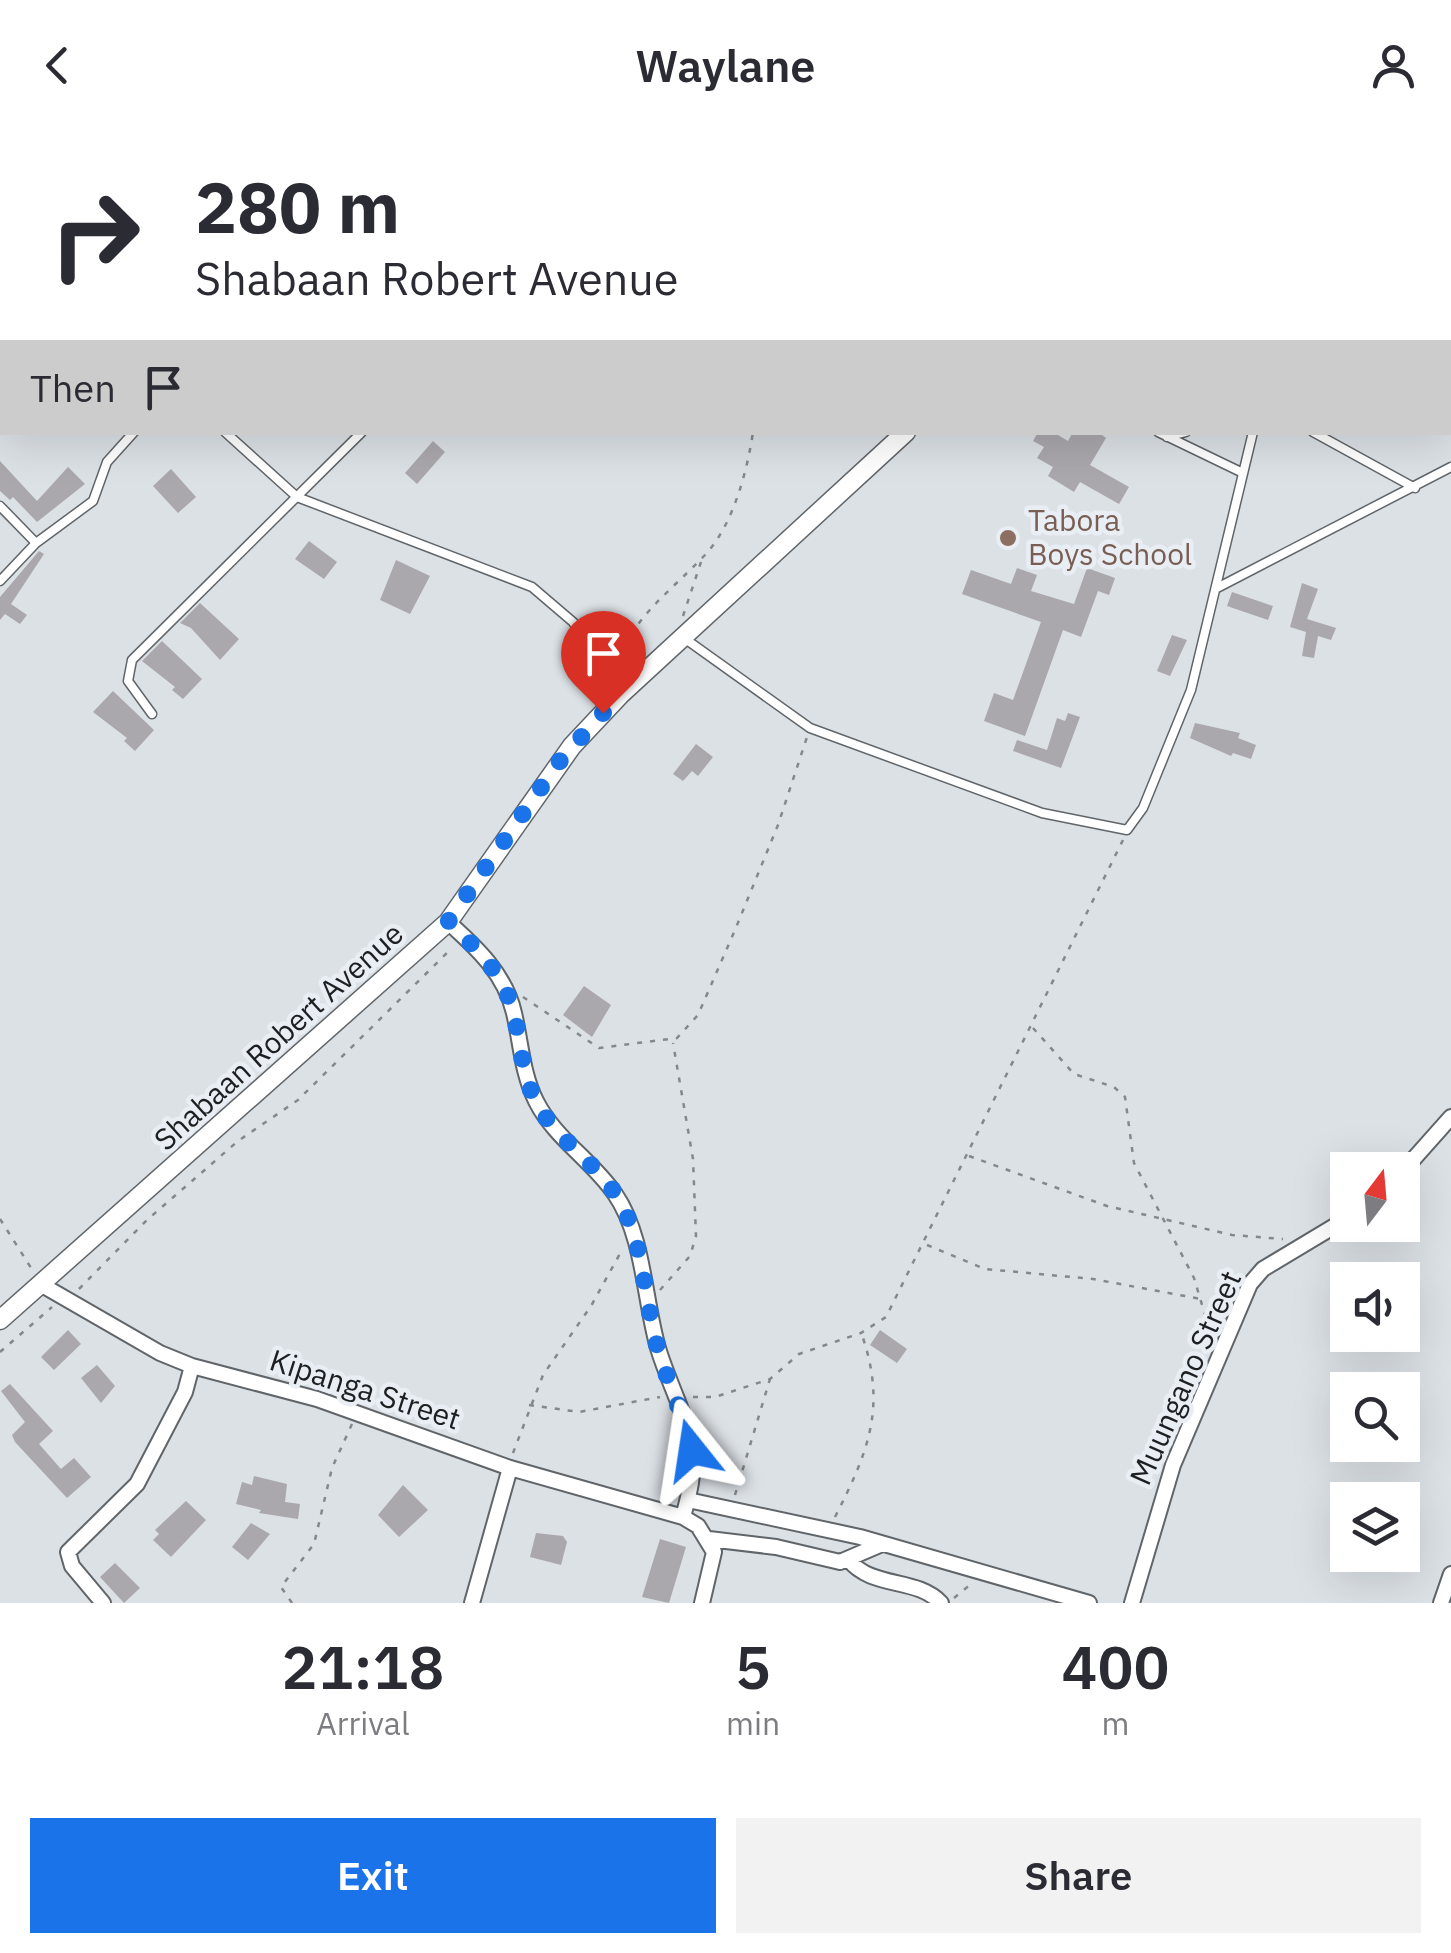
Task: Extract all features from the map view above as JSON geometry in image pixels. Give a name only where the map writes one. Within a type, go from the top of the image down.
[{"type":"street","name":"Shabaan Robert Avenue","points":[[0,1320],[448,922],[615,687],[684,638],[903,435]]},
{"type":"street","points":[[448,922],[502,981],[513,1009],[524,1076],[536,1102],[547,1120],[615,1194],[629,1219],[650,1312],[692,1450],[683,1517]]},
{"type":"street","points":[[1420,1152],[1451,1117]]},
{"type":"street","name":"Muungano Street","points":[[1132,1603],[1173,1464],[1250,1284],[1264,1269],[1330,1229]]},
{"type":"street","name":"Kipanga Street","points":[[42,1284],[160,1353],[192,1366],[356,1414],[510,1468],[683,1517],[708,1540]]},
{"type":"street","points":[[103,1603],[72,1566],[68,1552],[136,1484],[185,1392],[192,1366]]},
{"type":"street","points":[[472,1603],[510,1468]]},
{"type":"street","points":[[688,1500],[882,1544],[1089,1603]]},
{"type":"street","points":[[702,1603],[712,1568],[708,1540],[776,1548],[831,1561],[849,1560],[882,1544]]},
{"type":"street","points":[[849,1560],[862,1573],[921,1590],[941,1603]]},
{"type":"street","points":[[1440,1603],[1451,1574]]},
{"type":"lane","points":[[0,580],[36,542],[93,501],[107,462],[131,435]]},
{"type":"lane","points":[[227,435],[297,497],[532,587],[573,622],[615,687]]},
{"type":"lane","points":[[152,714],[128,681],[132,660],[359,435]]},
{"type":"lane","points":[[1162,435],[1243,472]]},
{"type":"lane","points":[[684,638],[810,728],[1026,808],[1127,830],[1143,808],[1190,690],[1252,435]]},
{"type":"lane","points":[[1319,435],[1416,488]]},
{"type":"lane","points":[[1217,588],[1451,467]]},
{"type":"lane","points":[[0,506],[36,542]]},
{"type":"path","points":[[615,687],[630,632],[702,558],[718,536],[742,480],[752,435]]},
{"type":"path","points":[[684,638],[686,596],[702,558]]},
{"type":"path","points":[[502,981],[599,1048],[672,1042],[699,1012],[766,856],[810,728]]},
{"type":"path","points":[[528,1405],[579,1412],[677,1396],[715,1397],[770,1379],[799,1354],[861,1334],[886,1317],[1127,830]]},
{"type":"path","points":[[0,1352],[99,1273],[147,1220],[238,1141],[298,1100],[465,937]]},
{"type":"path","points":[[1032,1026],[1074,1074],[1114,1087],[1126,1097],[1134,1163],[1166,1220],[1202,1299],[1219,1361]]},
{"type":"path","points":[[650,1312],[663,1286],[690,1256],[696,1236],[693,1158],[680,1103],[680,1064],[672,1042]]},
{"type":"path","points":[[967,1156],[1082,1198],[1166,1220],[1303,1245]]},
{"type":"path","points":[[0,1219],[42,1284]]},
{"type":"path","points":[[510,1468],[528,1405],[543,1375],[632,1237]]},
{"type":"path","points":[[925,1244],[985,1269],[1093,1279],[1202,1299]]},
{"type":"path","points":[[834,1532],[835,1516],[848,1496],[872,1431],[872,1374],[861,1334]]},
{"type":"path","points":[[730,1510],[770,1379]]},
{"type":"path","points":[[292,1603],[280,1587],[311,1550],[332,1468],[356,1414]]},
{"type":"path","points":[[950,1603],[966,1587],[990,1577]]},
{"type":"building","points":[[1036,435],[1058,435],[1068,441],[1071,435],[1102,435],[1106,438],[1090,465],[1129,487],[1119,504],[1080,482],[1074,492],[1048,476],[1053,467],[1037,458],[1044,447],[1033,441]]},
{"type":"building","points":[[433,441],[445,452],[417,484],[405,473]]},
{"type":"building","points":[[0,461],[37,501],[68,467],[85,484],[37,522],[13,497],[10,500],[0,491]]},
{"type":"building","points":[[171,469],[196,497],[178,513],[153,486]]},
{"type":"building","points":[[309,541],[337,562],[324,579],[295,559]]},
{"type":"building","points":[[39,551],[44,554],[11,604],[27,615],[20,624],[5,614],[0,620],[0,597]]},
{"type":"building","points":[[396,560],[430,576],[410,614],[380,600]]},
{"type":"building","points":[[1017,568],[1037,575],[1031,591],[1074,604],[1087,568],[1115,578],[1109,595],[1098,591],[1081,637],[1063,630],[1025,736],[984,721],[994,693],[1013,700],[1041,622],[962,594],[971,570],[1011,584]]},
{"type":"building","points":[[1302,583],[1318,589],[1307,619],[1336,628],[1331,640],[1318,636],[1314,658],[1302,656],[1306,632],[1290,627]]},
{"type":"building","points":[[1232,592],[1273,606],[1268,620],[1227,606]]},
{"type":"building","points":[[200,603],[239,639],[220,660],[191,628],[180,623]]},
{"type":"building","points":[[1172,635],[1187,640],[1170,676],[1157,671]]},
{"type":"building","points":[[162,641],[202,679],[183,699],[172,690],[175,687],[142,661]]},
{"type":"building","points":[[113,691],[154,730],[135,751],[124,741],[127,738],[93,712]]},
{"type":"building","points":[[1068,713],[1080,717],[1061,768],[1013,751],[1017,740],[1047,750],[1057,718],[1065,721]]},
{"type":"building","points":[[1195,723],[1240,733],[1238,738],[1256,745],[1251,759],[1233,753],[1231,756],[1190,738]]},
{"type":"building","points":[[696,744],[713,757],[698,776],[692,771],[683,781],[673,774]]},
{"type":"building","points":[[584,986],[611,1005],[592,1037],[563,1015]]},
{"type":"building","points":[[68,1330],[81,1344],[54,1370],[41,1357]]},
{"type":"building","points":[[880,1330],[907,1349],[897,1363],[870,1345]]},
{"type":"building","points":[[97,1365],[115,1386],[101,1403],[81,1378]]},
{"type":"building","points":[[10,1384],[53,1431],[39,1444],[61,1469],[74,1458],[91,1477],[67,1498],[15,1442],[12,1435],[25,1422],[1,1391]]},
{"type":"building","points":[[254,1476],[287,1484],[285,1502],[300,1504],[298,1519],[259,1513],[261,1510],[236,1504],[242,1482],[252,1485]]},
{"type":"building","points":[[403,1485],[428,1510],[399,1537],[378,1515]]},
{"type":"building","points":[[186,1501],[206,1520],[171,1557],[153,1540],[159,1534],[155,1530]]},
{"type":"building","points":[[251,1523],[270,1534],[248,1560],[232,1547]]},
{"type":"building","points":[[536,1533],[563,1536],[567,1542],[561,1565],[530,1557]]},
{"type":"building","points":[[660,1539],[686,1547],[669,1603],[642,1597]]},
{"type":"building","points":[[115,1563],[140,1588],[124,1603],[100,1577]]},
{"type":"place","name":"Tabora Boys School","points":[[1008,538]]},
{"type":"route","points":[[603,713],[558,763],[448,922],[480,950],[502,981],[513,1009],[524,1076],[536,1102],[569,1146],[615,1194],[629,1219],[659,1352],[677,1396],[692,1450]]}]
